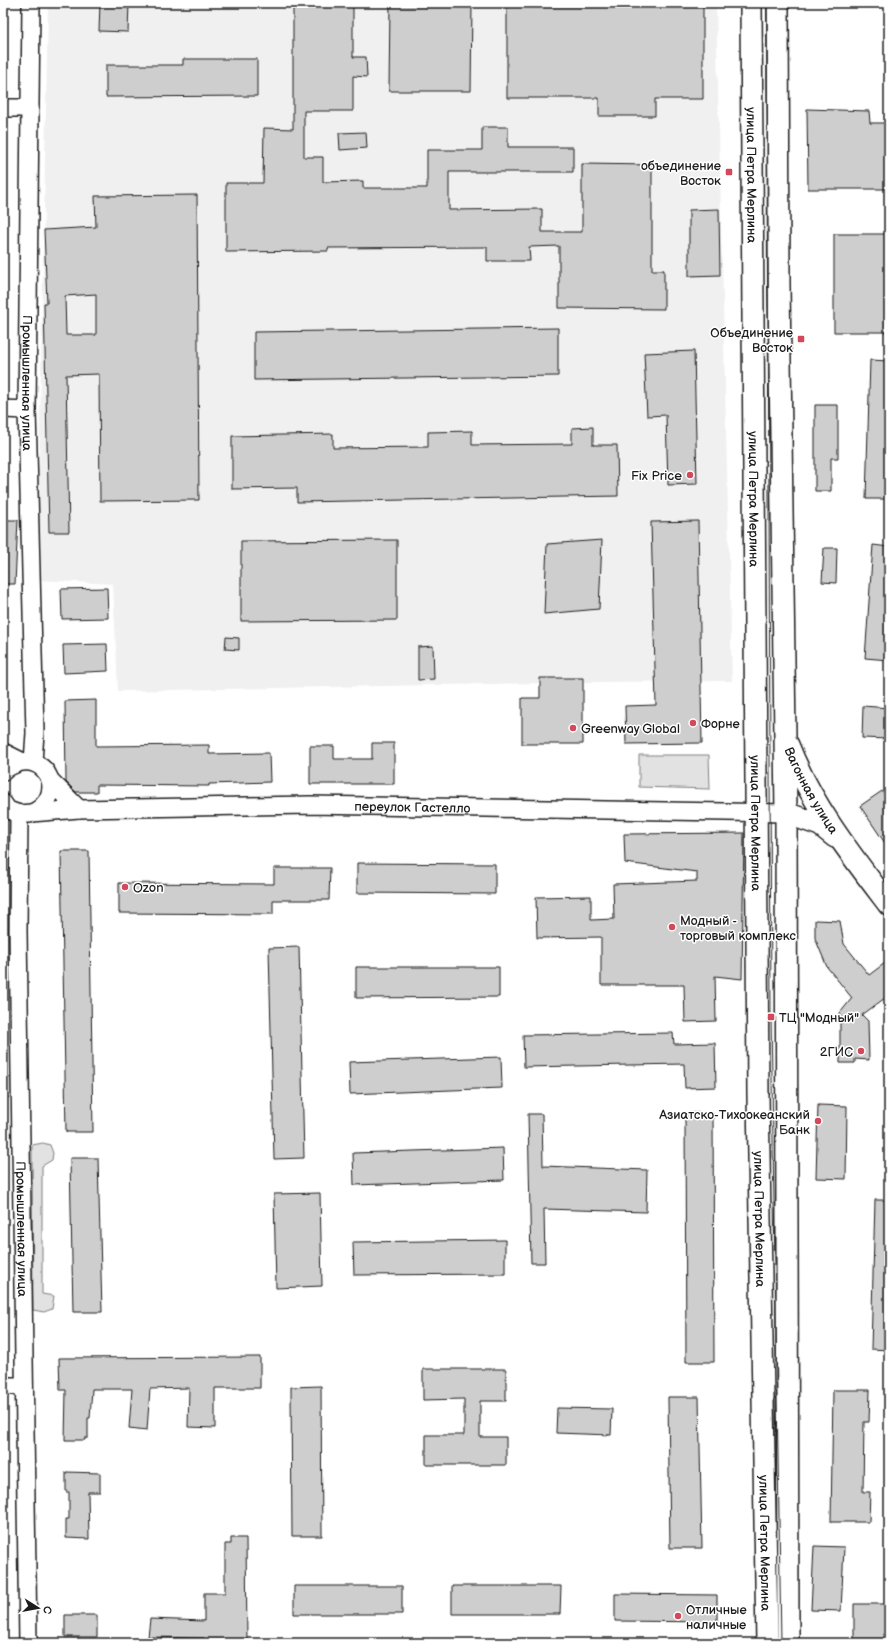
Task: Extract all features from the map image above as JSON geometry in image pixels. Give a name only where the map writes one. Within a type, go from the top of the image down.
[{"type":"main road","name":"улица Петра Мерлина","points":[[751,3],[755,813],[767,1643]]},
{"type":"main road","name":"улица Петра Мерлина","points":[[778,3],[779,284],[786,813],[788,1643]]},
{"type":"main road","name":"Вагонная улица","points":[[784,736],[796,767],[842,843],[889,905]]},
{"type":"main road","name":"Вагонная улица","points":[[786,813],[820,825],[842,843]]},
{"type":"street","name":"Промышленная улица","points":[[27,762],[35,733],[27,410],[31,3]]},
{"type":"street","points":[[3,108],[30,108]]},
{"type":"street","points":[[3,409],[27,410]]},
{"type":"street","points":[[4,765],[27,762],[45,770],[51,781],[79,810]]},
{"type":"street","points":[[3,803],[8,810],[24,814],[40,810],[48,802],[51,792],[51,781]]},
{"type":"street","name":"переулок Гастелло","points":[[24,814],[79,810],[310,805],[786,813]]},
{"type":"street","name":"Промышленная улица","points":[[24,814],[24,1386],[28,1643]]},
{"type":"street","points":[[3,1386],[24,1386]]},
{"type":"shaded area","points":[[48,3],[716,3],[732,681],[118,691],[113,584],[37,580]]},
{"type":"shaded area","points":[[639,755],[709,755],[710,789],[639,787]]},
{"type":"shaded area","points":[[3,1076],[11,1078],[14,1094],[8,1098],[3,1095]]},
{"type":"shaded area","points":[[43,1143],[50,1145],[53,1153],[52,1160],[42,1166],[42,1294],[54,1296],[52,1309],[44,1312],[33,1310],[32,1145]]},
{"type":"building","points":[[100,3],[129,3],[128,32],[99,31]]},
{"type":"building","points":[[293,3],[353,3],[353,57],[366,57],[367,77],[353,76],[353,111],[304,111],[304,157],[323,157],[323,182],[363,181],[363,188],[427,188],[427,150],[482,150],[482,127],[508,127],[508,147],[573,147],[573,172],[449,172],[449,210],[542,209],[542,232],[582,232],[582,164],[652,165],[652,270],[664,270],[664,309],[559,308],[559,246],[529,247],[530,261],[487,261],[487,247],[328,248],[328,251],[226,252],[226,183],[263,183],[264,128],[293,129]]},
{"type":"building","points":[[390,3],[472,3],[471,91],[389,91]]},
{"type":"building","points":[[507,3],[703,3],[703,99],[655,99],[655,116],[599,116],[599,98],[507,98]]},
{"type":"building","points":[[183,59],[257,59],[257,96],[106,97],[106,65],[183,65]]},
{"type":"building","points":[[807,109],[869,111],[870,123],[889,123],[889,189],[808,189]]},
{"type":"building","points":[[366,132],[367,148],[340,150],[339,133]]},
{"type":"building","points":[[197,195],[199,500],[100,501],[99,374],[66,375],[69,532],[49,532],[44,303],[47,303],[44,230],[96,227],[95,196]],"holes":[[[96,294],[96,335],[66,335],[65,296]]]},
{"type":"building","points":[[719,209],[720,275],[689,276],[689,210]]},
{"type":"building","points":[[834,234],[889,234],[889,332],[834,332]]},
{"type":"building","points":[[558,328],[558,376],[254,380],[254,332]]},
{"type":"building","points":[[694,351],[697,484],[668,485],[666,415],[647,416],[644,353]]},
{"type":"building","points":[[870,360],[889,361],[889,499],[866,499]]},
{"type":"building","points":[[815,405],[838,405],[838,458],[831,458],[831,491],[815,491]]},
{"type":"building","points":[[593,427],[593,445],[617,445],[618,496],[297,502],[297,488],[232,489],[232,436],[333,434],[333,448],[428,447],[428,432],[472,431],[472,445],[572,444],[572,428]]},
{"type":"building","points":[[3,520],[18,520],[15,584],[3,584]]},
{"type":"building","points":[[698,521],[702,743],[626,744],[625,706],[656,705],[651,522]]},
{"type":"building","points":[[397,540],[397,620],[241,621],[241,541]]},
{"type":"building","points":[[602,540],[599,609],[544,614],[547,544]]},
{"type":"building","points":[[873,545],[889,547],[889,660],[865,658]]},
{"type":"building","points":[[824,548],[837,548],[836,583],[822,582]]},
{"type":"building","points":[[107,588],[108,618],[62,619],[61,589]]},
{"type":"building","points":[[226,637],[239,638],[239,650],[225,649]]},
{"type":"building","points":[[107,644],[108,671],[64,673],[63,645]]},
{"type":"building","points":[[433,646],[434,679],[418,680],[418,647]]},
{"type":"building","points":[[540,678],[583,678],[583,744],[522,744],[522,698],[540,698]]},
{"type":"building","points":[[96,700],[96,746],[209,745],[209,754],[269,753],[270,782],[209,784],[209,786],[97,785],[97,792],[76,792],[66,782],[65,701]]},
{"type":"building","points":[[863,706],[889,708],[889,739],[862,738]]},
{"type":"building","points":[[372,743],[394,743],[394,784],[310,784],[310,746],[334,746],[334,759],[372,759]]},
{"type":"building","points":[[882,791],[889,801],[889,849],[860,806]]},
{"type":"building","points":[[744,833],[742,979],[715,976],[716,1021],[685,1022],[684,985],[601,985],[601,937],[537,938],[536,897],[591,896],[591,920],[614,919],[613,884],[697,881],[697,872],[625,863],[624,834]]},
{"type":"building","points":[[61,851],[89,851],[93,1132],[66,1132]]},
{"type":"building","points":[[357,863],[495,864],[495,894],[357,893]]},
{"type":"building","points":[[274,868],[330,868],[329,900],[273,900],[273,914],[119,913],[119,883],[274,884]]},
{"type":"building","points":[[815,920],[840,921],[844,944],[869,975],[889,960],[889,995],[862,1015],[868,1021],[869,1060],[855,1059],[855,1063],[840,1063],[840,1013],[852,998],[827,967],[815,938]]},
{"type":"building","points":[[299,947],[304,1158],[274,1159],[269,948]]},
{"type":"building","points":[[356,967],[499,967],[499,997],[356,998]]},
{"type":"building","points":[[673,1033],[674,1044],[715,1043],[716,1087],[685,1088],[684,1064],[524,1067],[523,1035]]},
{"type":"building","points":[[501,1057],[502,1088],[350,1094],[349,1062]]},
{"type":"building","points":[[818,1105],[847,1106],[846,1179],[816,1178]]},
{"type":"building","points":[[685,1113],[713,1113],[714,1362],[686,1362]]},
{"type":"building","points":[[528,1114],[542,1114],[543,1166],[647,1170],[646,1212],[544,1209],[545,1263],[531,1263]]},
{"type":"building","points":[[503,1148],[504,1180],[354,1185],[353,1153]]},
{"type":"building","points":[[70,1158],[98,1158],[102,1312],[73,1312]]},
{"type":"building","points":[[320,1193],[322,1286],[276,1288],[274,1194]]},
{"type":"building","points":[[875,1200],[889,1200],[889,1350],[871,1349]]},
{"type":"building","points":[[505,1240],[505,1274],[354,1275],[353,1242]]},
{"type":"building","points":[[260,1357],[260,1388],[215,1388],[215,1428],[188,1427],[189,1388],[150,1389],[147,1430],[129,1428],[132,1389],[92,1389],[90,1418],[88,1418],[88,1438],[85,1438],[85,1440],[65,1440],[66,1390],[60,1390],[59,1358]]},
{"type":"building","points":[[423,1369],[506,1369],[506,1401],[480,1401],[480,1437],[506,1437],[506,1465],[426,1465],[426,1435],[464,1435],[464,1399],[423,1400]]},
{"type":"building","points":[[321,1386],[322,1536],[292,1536],[291,1387]]},
{"type":"building","points":[[833,1390],[870,1390],[869,1422],[864,1422],[863,1492],[870,1492],[869,1522],[831,1522]]},
{"type":"building","points":[[668,1397],[699,1397],[702,1548],[670,1548]]},
{"type":"building","points":[[557,1408],[612,1409],[611,1435],[556,1433]]},
{"type":"building","points":[[66,1472],[100,1473],[100,1492],[88,1492],[89,1539],[66,1538],[66,1519],[69,1519],[69,1492],[66,1492]]},
{"type":"building","points":[[231,1538],[246,1538],[247,1642],[204,1642],[204,1638],[148,1637],[150,1619],[204,1621],[204,1593],[225,1593],[225,1544],[231,1544]]},
{"type":"building","points":[[814,1546],[844,1547],[841,1611],[811,1610]]},
{"type":"building","points":[[294,1586],[402,1586],[402,1614],[294,1614]]},
{"type":"building","points":[[452,1586],[561,1586],[560,1614],[452,1614]]},
{"type":"building","points":[[615,1594],[717,1595],[717,1622],[615,1621]]},
{"type":"building","points":[[854,1604],[889,1604],[889,1639],[854,1639]]},
{"type":"building","points":[[65,1615],[97,1615],[97,1637],[65,1637]]},
{"type":"tram line","points":[[767,3],[771,1017],[781,1643]]},
{"type":"place","name":"объединение Восток","points":[[729,172]]},
{"type":"place","name":"Объединение Восток","points":[[801,339]]},
{"type":"place","name":"Fix Price","points":[[690,475]]},
{"type":"place","name":"Форне","points":[[693,723]]},
{"type":"place","name":"Greenway Global","points":[[573,728]]},
{"type":"place","name":"Ozon","points":[[125,887]]},
{"type":"place","name":"Модный - торговый комплекс","points":[[672,927]]},
{"type":"place","name":"ТЦ \"Модный\"","points":[[771,1017]]},
{"type":"place","name":"2ГИС","points":[[861,1051]]},
{"type":"place","name":"Азиатско-Тихоокеанский Банк","points":[[818,1121]]},
{"type":"place","name":"Отличные наличные","points":[[678,1616]]}]
